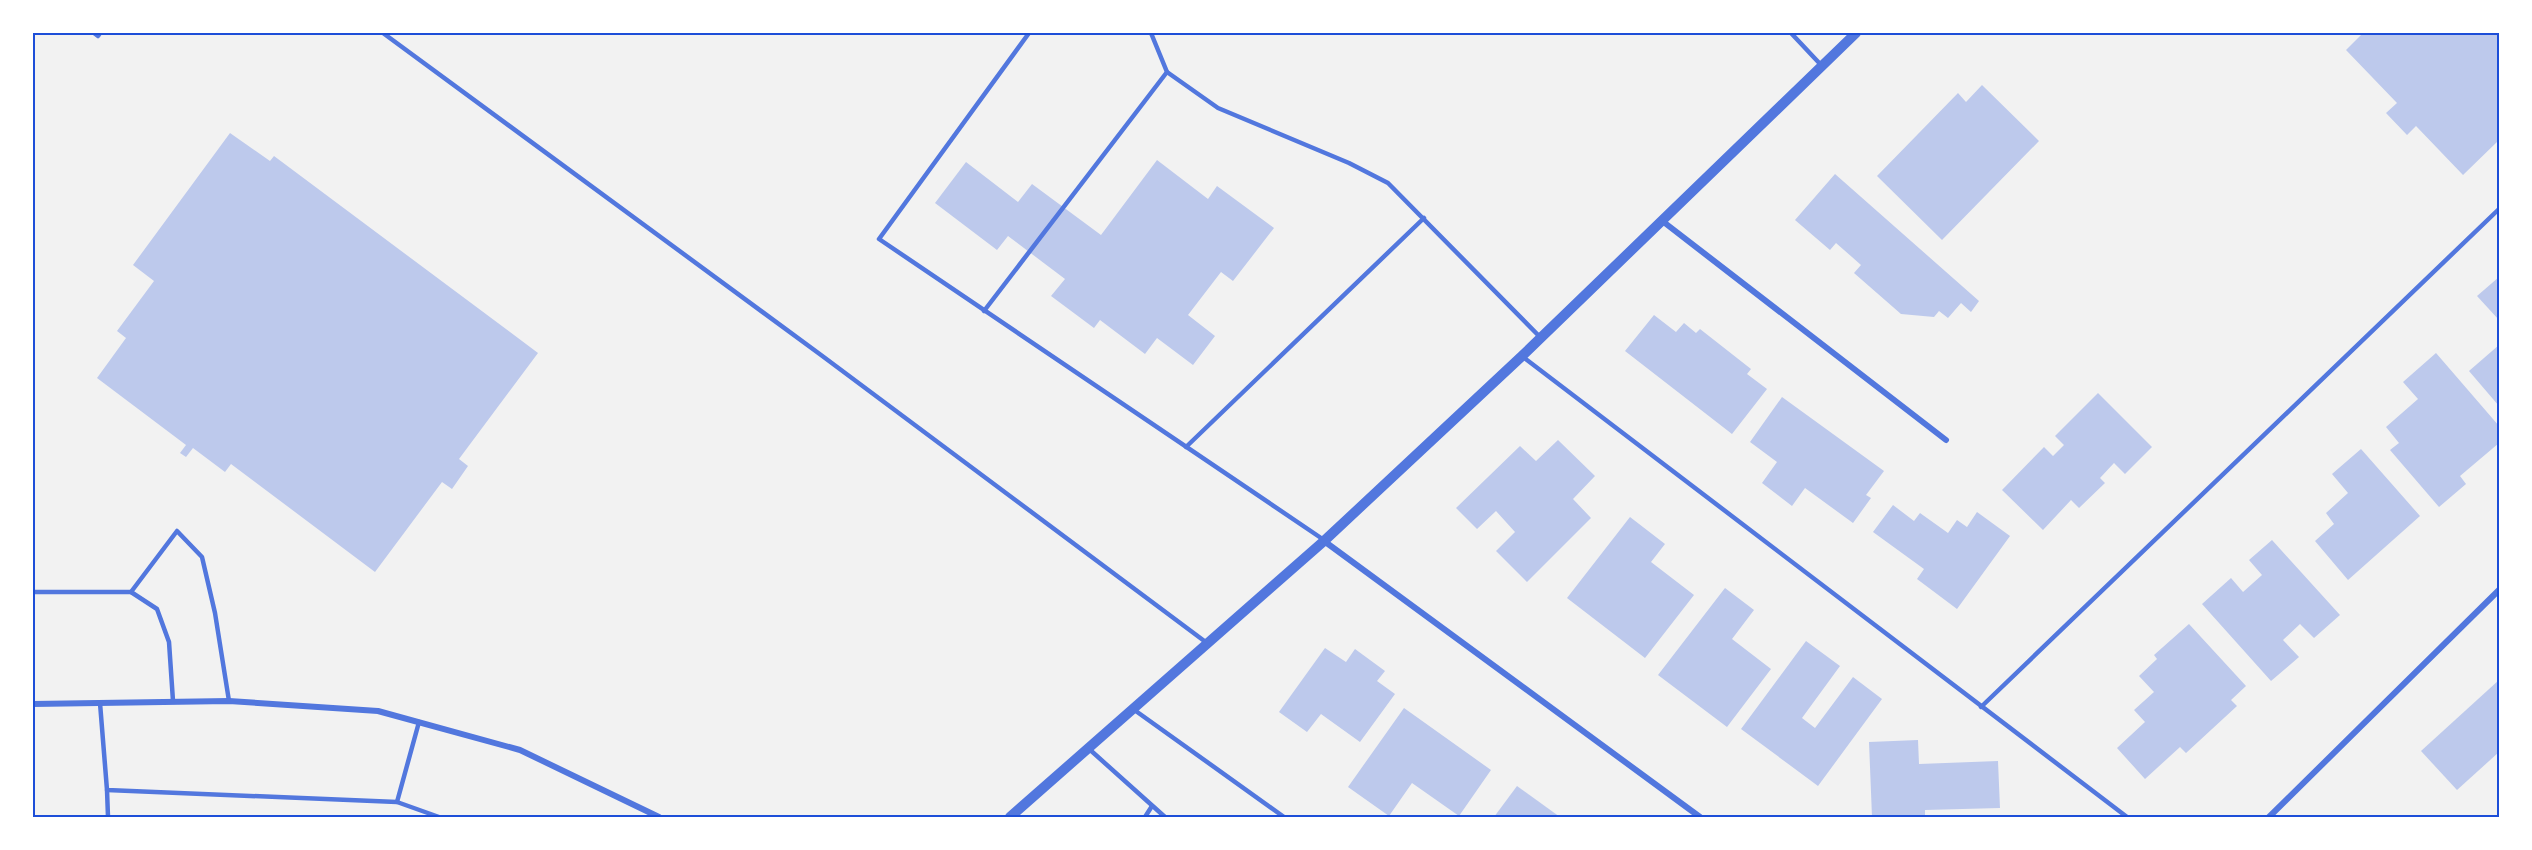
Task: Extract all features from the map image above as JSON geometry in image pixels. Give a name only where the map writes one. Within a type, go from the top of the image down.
[{"type":"street","points":[[1010,817],[1324,541],[1541,338],[1856,33]]},
{"type":"street","points":[[1661,220],[1946,440]]},
{"type":"street","points":[[1324,541],[1700,817]]},
{"type":"street","points":[[2269,817],[2499,591]]},
{"type":"street","points":[[33,704],[229,701],[378,711],[520,750],[659,817]]},
{"type":"lane","points":[[94,33],[98,36],[100,33]]},
{"type":"lane","points":[[383,33],[821,355],[1207,643]]},
{"type":"lane","points":[[1029,33],[879,239],[1324,541]]},
{"type":"lane","points":[[1151,33],[1167,72],[1218,108],[1349,163],[1388,183],[1541,338]]},
{"type":"lane","points":[[1791,33],[1822,66]]},
{"type":"lane","points":[[984,311],[1167,72]]},
{"type":"lane","points":[[1981,707],[2499,209]]},
{"type":"lane","points":[[1186,447],[1424,218]]},
{"type":"lane","points":[[1522,356],[2127,817]]},
{"type":"lane","points":[[131,592],[177,531],[202,557],[215,613],[229,701]]},
{"type":"lane","points":[[33,592],[131,592],[157,609],[169,642],[173,701]]},
{"type":"lane","points":[[100,703],[108,817]]},
{"type":"lane","points":[[1133,709],[1284,817]]},
{"type":"lane","points":[[397,802],[419,722]]},
{"type":"lane","points":[[1088,748],[1165,817]]},
{"type":"lane","points":[[107,790],[397,802],[438,817]]},
{"type":"lane","points":[[1145,817],[1152,806]]},
{"type":"building","points":[[2363,33],[2499,33],[2499,140],[2463,175],[2416,126],[2407,135],[2386,113],[2397,103],[2346,50]]},
{"type":"building","points":[[1982,85],[2039,141],[1942,240],[1877,176],[1958,93],[1966,102]]},
{"type":"building","points":[[230,133],[270,161],[274,156],[538,353],[459,459],[468,466],[452,489],[442,482],[375,572],[231,464],[225,472],[193,448],[186,457],[180,453],[186,445],[97,378],[126,338],[117,331],[154,281],[133,265]]},
{"type":"building","points":[[1157,160],[1208,199],[1217,186],[1274,228],[1233,281],[1221,272],[1188,315],[1215,336],[1193,365],[1157,338],[1145,354],[1100,320],[1094,328],[1051,296],[1065,279],[1008,236],[997,250],[935,203],[966,162],[1018,202],[1032,184],[1101,235]]},
{"type":"building","points":[[1835,174],[1979,301],[1971,312],[1961,303],[1948,318],[1939,311],[1934,317],[1901,314],[1854,273],[1861,265],[1852,257],[1836,243],[1830,250],[1795,220]]},
{"type":"building","points":[[2499,277],[2499,320],[2477,296]]},
{"type":"building","points":[[1654,315],[1676,332],[1684,323],[1696,333],[1700,329],[1751,369],[1747,374],[1767,389],[1732,434],[1625,351]]},
{"type":"building","points":[[2499,345],[2499,406],[2469,371]]},
{"type":"building","points":[[2436,353],[2499,426],[2499,443],[2460,476],[2466,484],[2439,507],[2390,450],[2399,443],[2386,427],[2418,399],[2403,382]]},
{"type":"building","points":[[2098,393],[2152,447],[2125,474],[2114,463],[2100,478],[2105,483],[2079,508],[2071,500],[2043,530],[2002,490],[2044,447],[2053,456],[2064,445],[2055,436]]},
{"type":"building","points":[[1782,397],[1884,471],[1866,495],[1871,498],[1853,523],[1805,488],[1792,506],[1762,483],[1777,462],[1750,442]]},
{"type":"building","points":[[1558,440],[1595,476],[1573,499],[1591,518],[1527,582],[1496,551],[1515,532],[1496,511],[1477,529],[1456,508],[1520,446],[1536,461]]},
{"type":"building","points":[[2361,449],[2420,516],[2348,580],[2315,541],[2334,524],[2326,513],[2348,493],[2332,474]]},
{"type":"building","points":[[1893,505],[1914,521],[1920,513],[1948,533],[1957,520],[1967,527],[1977,512],[2010,536],[1957,609],[1917,579],[1924,569],[1873,532]]},
{"type":"building","points":[[1630,517],[1665,544],[1651,562],[1694,595],[1645,658],[1567,598]]},
{"type":"building","points":[[2272,540],[2340,615],[2314,638],[2300,624],[2283,640],[2299,657],[2271,681],[2202,604],[2231,578],[2243,592],[2262,575],[2249,560]]},
{"type":"building","points":[[1725,588],[1754,610],[1732,639],[1771,669],[1727,727],[1658,675]]},
{"type":"building","points":[[2189,624],[2246,686],[2231,700],[2237,706],[2186,753],[2180,747],[2145,779],[2117,748],[2145,722],[2134,710],[2154,692],[2139,676],[2157,659],[2154,655]]},
{"type":"building","points":[[1806,641],[1840,666],[1802,718],[1815,728],[1853,677],[1882,699],[1818,786],[1741,729]]},
{"type":"building","points":[[1325,648],[1346,662],[1355,649],[1385,671],[1377,681],[1395,694],[1360,742],[1321,714],[1307,732],[1279,712]]},
{"type":"building","points":[[2499,680],[2499,752],[2457,790],[2421,751]]},
{"type":"building","points":[[1404,708],[1491,770],[1459,816],[1412,783],[1389,816],[1348,787]]},
{"type":"building","points":[[1918,740],[1919,764],[1998,761],[2000,808],[1925,810],[1925,815],[1872,817],[1869,742]]},
{"type":"building","points":[[1517,786],[1560,817],[1494,817]]}]
